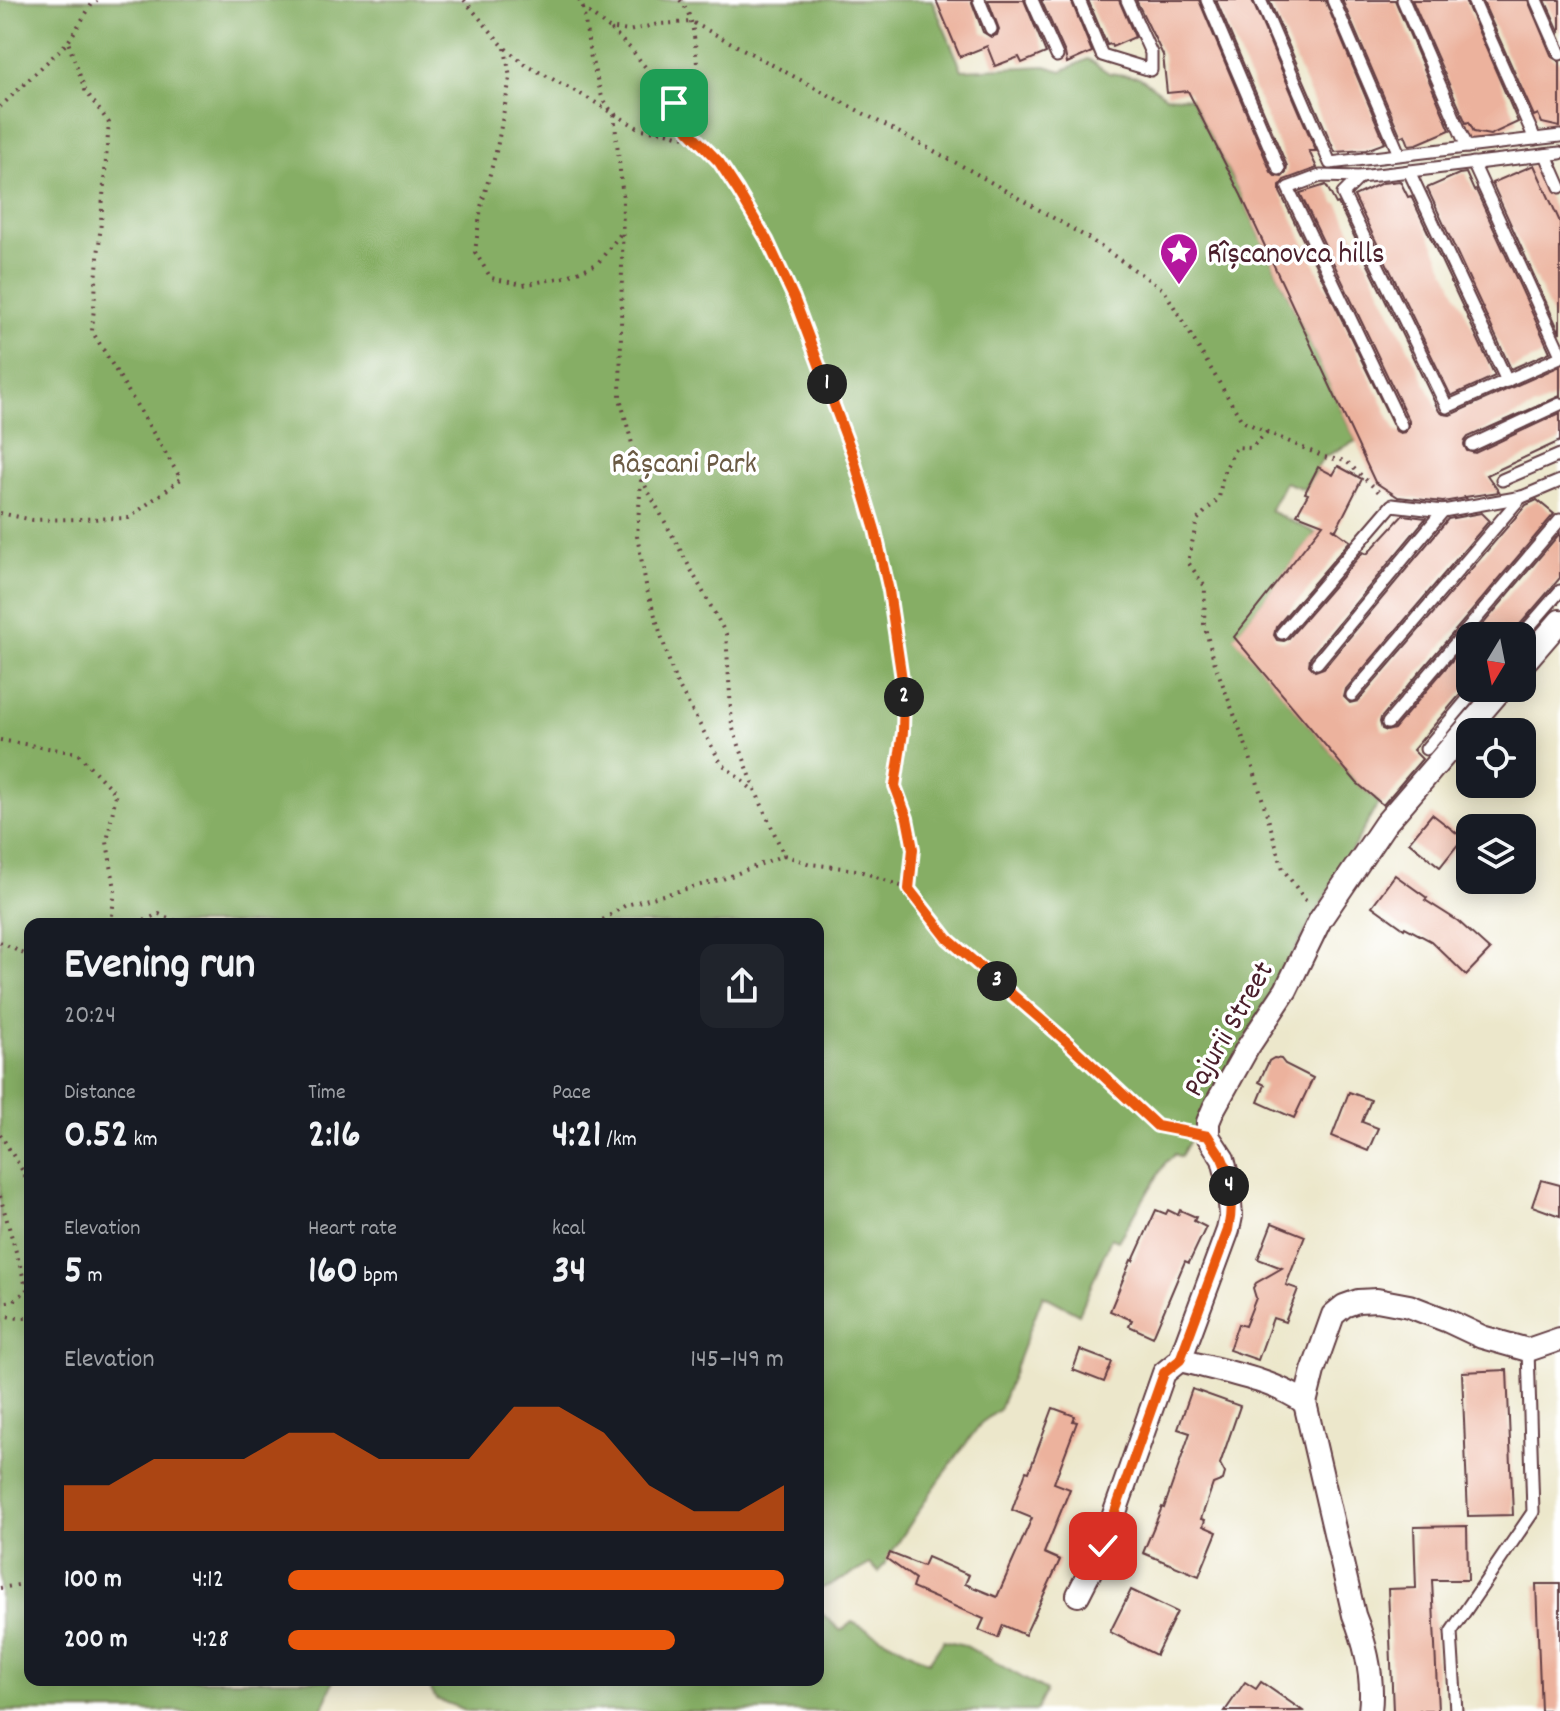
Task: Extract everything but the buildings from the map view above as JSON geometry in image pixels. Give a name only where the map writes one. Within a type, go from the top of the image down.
[{"type":"street","points":[[1536,649],[1560,621]]},
{"type":"street","name":"Pajurii Street","points":[[1078,1595],[1103,1546],[1164,1373],[1180,1360],[1228,1230],[1231,1216],[1228,1179],[1223,1159],[1208,1136],[1208,1122],[1214,1108],[1248,1047],[1286,990],[1320,920],[1385,824],[1490,702]]},
{"type":"street","points":[[1370,1711],[1365,1643],[1354,1615],[1305,1403],[1333,1315],[1344,1306],[1358,1301],[1377,1300],[1409,1306],[1482,1337],[1528,1350],[1560,1339]]},
{"type":"street","points":[[1180,1360],[1276,1387],[1305,1403]]},
{"type":"lane","points":[[979,0],[991,29]]},
{"type":"lane","points":[[1032,0],[1057,56]]},
{"type":"lane","points":[[1079,0],[1102,55],[1151,70],[1151,53],[1127,0]]},
{"type":"lane","points":[[1207,0],[1279,169]]},
{"type":"lane","points":[[1260,0],[1330,163],[1560,136]]},
{"type":"lane","points":[[1333,0],[1399,154]]},
{"type":"lane","points":[[1403,0],[1467,147]]},
{"type":"lane","points":[[1473,0],[1535,139]]},
{"type":"lane","points":[[1536,0],[1560,54]]},
{"type":"lane","points":[[1401,425],[1288,188],[1320,176],[1360,177],[1560,153]]},
{"type":"lane","points":[[1546,155],[1560,187]]},
{"type":"lane","points":[[1360,177],[1343,194],[1447,407],[1560,355],[1473,163]]},
{"type":"lane","points":[[1409,171],[1507,381]]},
{"type":"lane","points":[[1472,445],[1560,404]]},
{"type":"lane","points":[[1502,480],[1560,455]]},
{"type":"lane","points":[[1282,633],[1392,505],[1443,511],[1522,497],[1560,481]]},
{"type":"lane","points":[[1352,695],[1522,497]]},
{"type":"lane","points":[[1317,663],[1443,511]]},
{"type":"lane","points":[[1388,723],[1560,520]]},
{"type":"lane","points":[[1533,622],[1560,591]]},
{"type":"lane","points":[[1426,749],[1465,702]]},
{"type":"lane","points":[[1456,1711],[1451,1632],[1533,1512],[1528,1350]]},
{"type":"path","points":[[0,107],[68,42],[97,0]]},
{"type":"path","points":[[464,0],[505,48],[526,65],[640,129],[698,140]]},
{"type":"path","points":[[579,0],[602,97],[614,115],[623,198],[620,398],[641,478],[726,634],[732,726],[756,792],[784,855]]},
{"type":"path","points":[[674,103],[687,93],[699,76],[692,22],[684,2],[680,0]]},
{"type":"path","points":[[583,8],[631,49],[674,103],[688,130],[719,162],[738,191],[767,240],[794,298],[852,453],[889,591],[904,693],[903,732],[895,786],[907,818],[913,849],[909,889]]},
{"type":"path","points":[[609,28],[629,31],[658,24],[692,22],[975,173],[1088,238],[1164,290],[1242,421],[1324,457],[1346,461],[1392,505]]},
{"type":"path","points":[[0,513],[33,520],[129,518],[181,479],[92,331],[109,123],[85,90],[68,42]]},
{"type":"path","points":[[505,48],[510,78],[497,148],[481,207],[475,252],[491,278],[523,285],[565,277],[597,264],[623,230]]},
{"type":"path","points":[[1267,432],[1251,448],[1236,447],[1223,474],[1219,498],[1197,520],[1188,562],[1205,587],[1204,624],[1215,664],[1249,754],[1283,869],[1320,920]]},
{"type":"path","points":[[641,478],[637,536],[647,590],[675,680],[721,763],[756,792]]},
{"type":"path","points":[[0,740],[77,753],[116,794],[107,842],[115,889],[112,918]]},
{"type":"path","points":[[605,918],[626,905],[723,879],[784,855],[810,864],[857,870],[909,889],[948,939],[1067,1042],[1157,1126],[1208,1136]]},
{"type":"path","points":[[150,918],[159,914],[169,918]]},
{"type":"path","points":[[0,942],[24,954]]},
{"type":"path","points":[[0,1134],[24,1173]]},
{"type":"path","points":[[0,1196],[24,1280]]},
{"type":"path","points":[[0,1303],[14,1301],[24,1293]]},
{"type":"path","points":[[0,1315],[24,1318]]},
{"type":"path","points":[[0,1588],[24,1584]]},
{"type":"green space","name":"Râșcani Park","points":[[0,0],[932,0],[962,70],[1045,66],[1062,71],[1088,59],[1109,73],[1139,77],[1166,96],[1191,98],[1241,195],[1356,441],[1324,457],[1304,489],[1285,482],[1270,511],[1316,533],[1235,637],[1357,783],[1379,802],[1181,1157],[1175,1154],[1166,1162],[1118,1241],[1111,1238],[1079,1314],[1043,1295],[999,1410],[981,1423],[879,1572],[870,1564],[824,1587],[824,918],[24,918],[24,1686],[332,1686],[322,1711],[0,1711]]},
{"type":"green space","points":[[824,1615],[841,1631],[852,1622],[929,1662],[944,1640],[964,1645],[1046,1691],[1036,1711],[467,1711],[436,1699],[429,1686],[824,1686]]},
{"type":"place","name":"Rîșcanovca hills","points":[[1179,286]]},
{"type":"route","points":[[674,103],[688,130],[719,162],[767,240],[817,355],[852,453],[889,591],[904,693],[903,732],[895,786],[907,818],[913,849],[909,889],[948,939],[1067,1042],[1157,1126],[1208,1136],[1223,1159],[1231,1201],[1228,1230],[1180,1360],[1164,1373],[1103,1546]]}]
